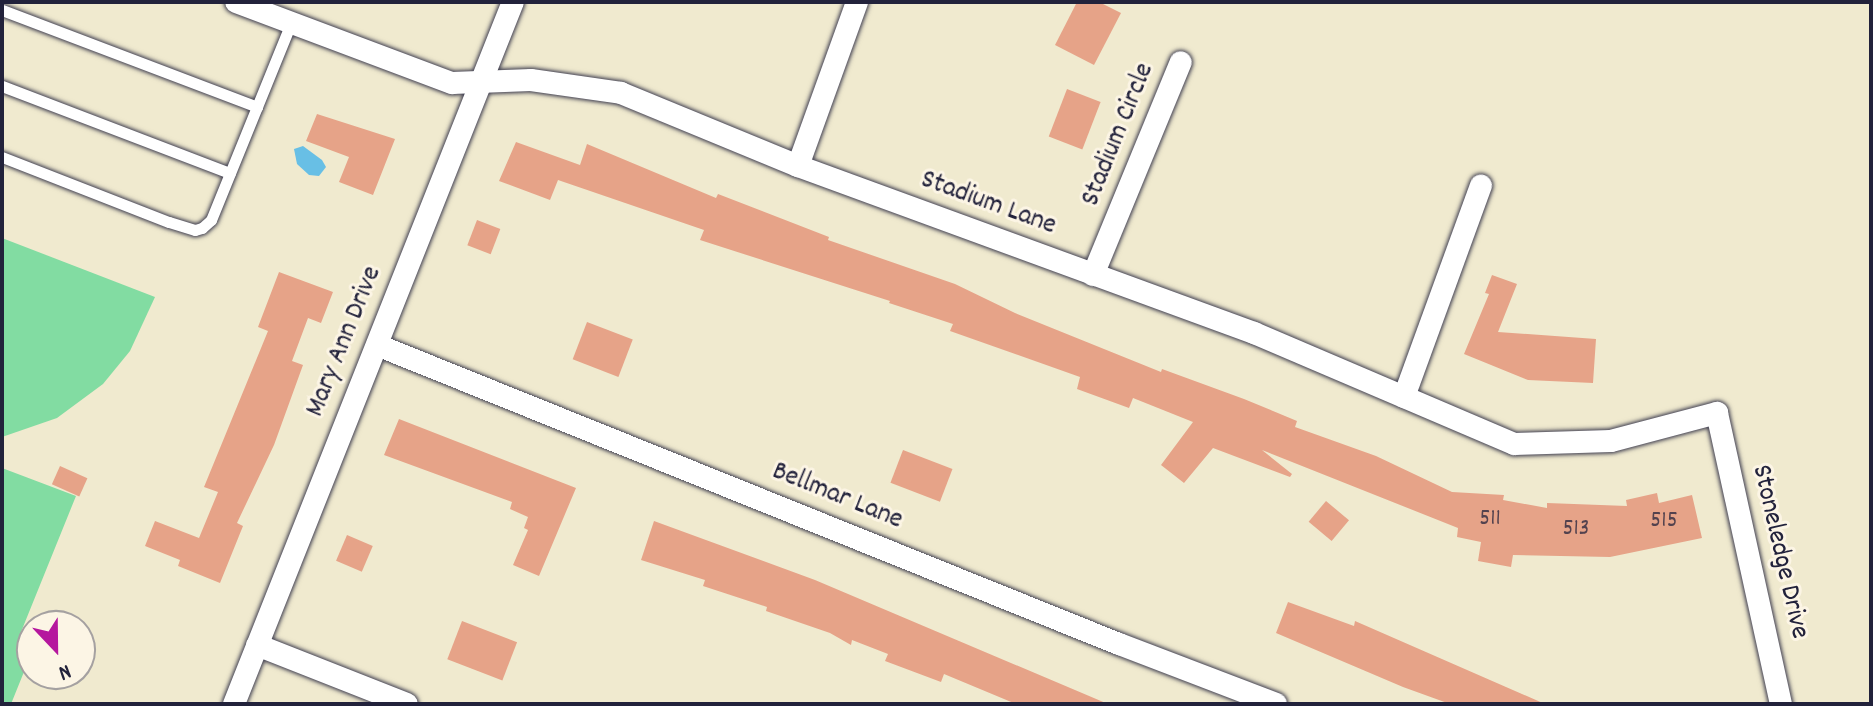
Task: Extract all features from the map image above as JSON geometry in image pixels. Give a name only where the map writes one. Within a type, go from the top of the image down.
[{"type":"street","name":"Stadium Lane","points":[[236,2],[452,83],[531,80],[621,93],[798,166],[1254,333],[1514,444],[1611,441],[1717,413]]},
{"type":"street","name":"Mary Ann Drive","points":[[234,704],[513,2]]},
{"type":"street","points":[[798,166],[857,2]]},
{"type":"street","name":"Stadium Circle","points":[[1093,275],[1181,62]]},
{"type":"street","points":[[1404,397],[1481,186]]},
{"type":"street","name":"Bellmar Lane","points":[[377,345],[1119,644],[1276,704]]},
{"type":"street","name":"Stoneledge Drive","points":[[1717,413],[1781,704]]},
{"type":"street","points":[[257,645],[407,704]]},
{"type":"lane","points":[[2,10],[257,107]]},
{"type":"lane","points":[[2,157],[195,230],[211,220],[291,23]]},
{"type":"lane","points":[[2,86],[230,173]]},
{"type":"green space","points":[[2,238],[155,297],[130,351],[103,384],[57,418],[2,437]]},
{"type":"green space","points":[[2,468],[76,496],[30,610],[16,610],[17,690],[11,704],[2,704]]},
{"type":"water","points":[[303,146],[322,160],[326,167],[319,176],[309,175],[297,164],[294,149]]},
{"type":"building","points":[[1077,2],[1099,2],[1121,13],[1094,65],[1055,45]]},
{"type":"building","points":[[1067,89],[1101,102],[1082,150],[1049,137]]},
{"type":"building","points":[[317,114],[395,139],[373,195],[339,182],[349,157],[306,141]]},
{"type":"building","points":[[516,142],[580,165],[587,144],[716,198],[718,194],[829,237],[828,240],[955,284],[1015,313],[1161,372],[1162,369],[1244,399],[1297,421],[1295,427],[1376,456],[1452,492],[1504,495],[1503,500],[1547,508],[1547,503],[1627,506],[1626,500],[1657,493],[1659,503],[1692,495],[1702,538],[1610,557],[1513,555],[1511,567],[1478,561],[1481,542],[1457,537],[1458,528],[1262,450],[1292,474],[1290,477],[1213,448],[1184,483],[1161,465],[1193,422],[1133,398],[1129,408],[1077,389],[1080,377],[950,331],[953,324],[890,301],[700,240],[704,230],[558,180],[550,200],[499,181]]},
{"type":"building","points":[[477,220],[500,229],[491,254],[467,245]]},
{"type":"building","points":[[279,272],[333,292],[321,323],[308,318],[292,361],[303,365],[274,445],[237,523],[243,526],[220,583],[178,566],[180,560],[145,546],[155,521],[199,538],[218,492],[204,487],[268,331],[258,327]]},
{"type":"building","points":[[1492,275],[1517,284],[1498,332],[1596,339],[1593,383],[1528,380],[1464,354],[1489,294],[1485,293]]},
{"type":"building","points":[[587,322],[633,340],[618,377],[573,359]]},
{"type":"building","points":[[399,419],[576,488],[539,576],[513,565],[528,530],[524,528],[528,517],[510,509],[512,502],[384,455]]},
{"type":"building","points":[[903,450],[952,469],[940,502],[890,483]]},
{"type":"building","points":[[60,466],[87,478],[79,496],[52,484]]},
{"type":"building","points":[[1326,501],[1349,520],[1332,541],[1309,522]]},
{"type":"building","points":[[654,521],[815,580],[1108,704],[1016,704],[944,674],[941,682],[885,661],[888,654],[852,640],[851,645],[830,633],[766,611],[767,607],[703,586],[705,580],[641,560]]},
{"type":"building","points":[[347,535],[373,546],[362,572],[336,561]]},
{"type":"building","points":[[1288,602],[1354,626],[1355,621],[1545,704],[1450,704],[1403,687],[1276,633]]},
{"type":"building","points":[[462,621],[517,642],[502,680],[447,659]]}]
